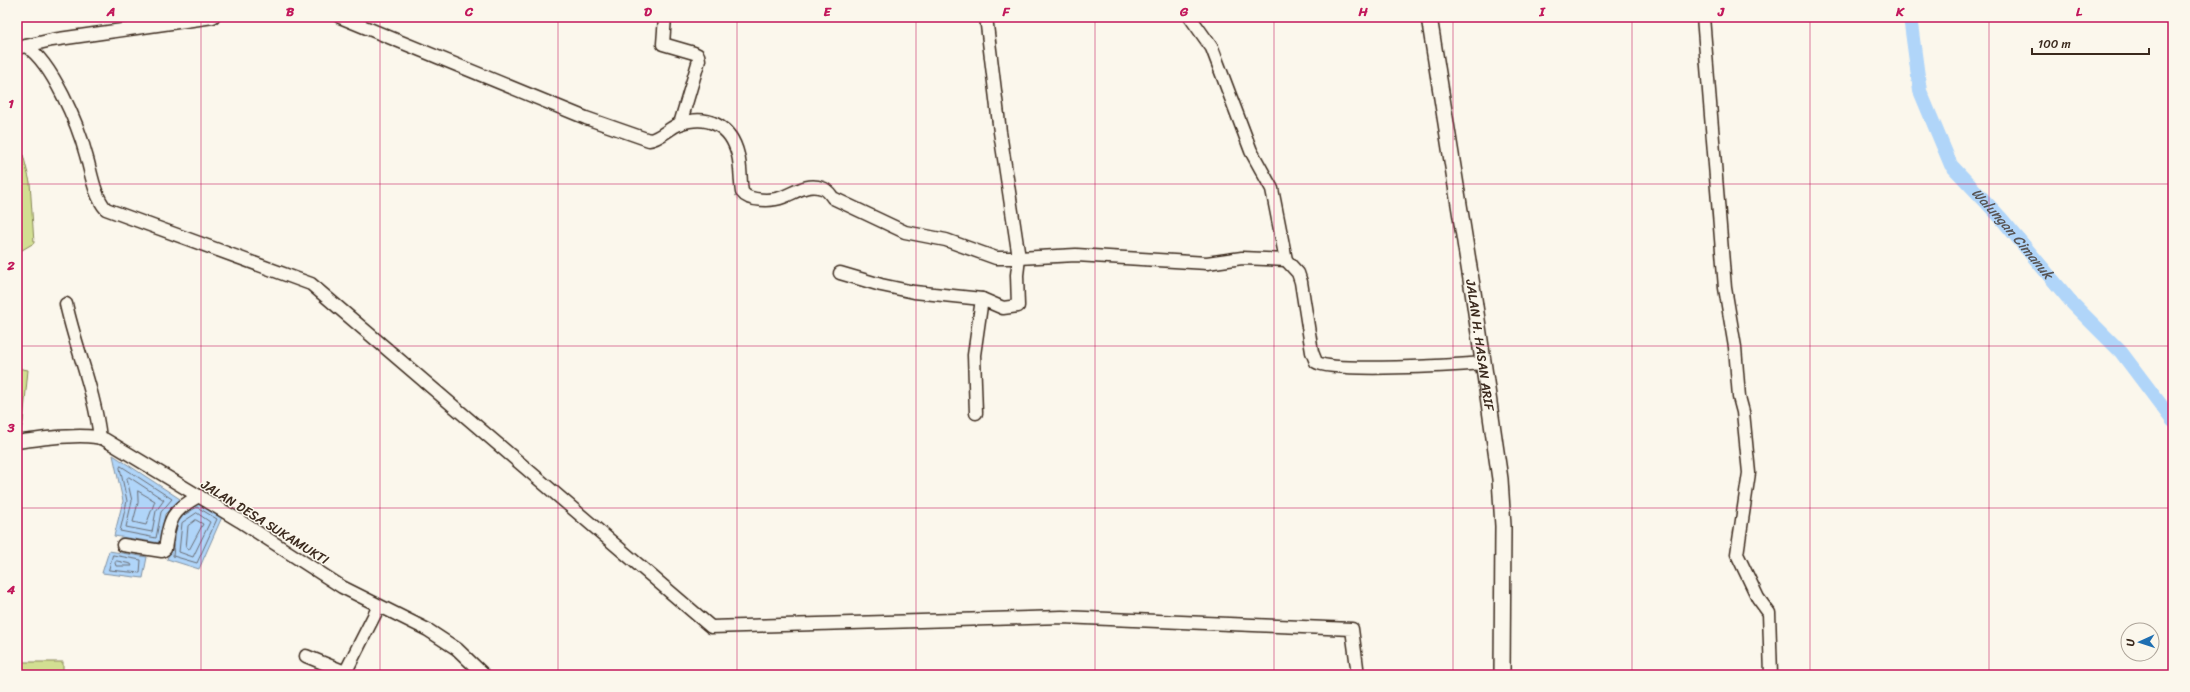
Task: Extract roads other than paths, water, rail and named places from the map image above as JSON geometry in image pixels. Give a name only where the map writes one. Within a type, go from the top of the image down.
[{"type":"main road","name":"JALAN H. HASAN ARIF","points":[[1429,17],[1484,363],[1501,494],[1502,675]]},
{"type":"street","points":[[21,47],[52,40],[212,17]]},
{"type":"street","points":[[340,17],[586,118],[649,140],[656,138],[672,127],[691,121],[706,122],[727,131],[738,155],[742,192],[749,197],[776,199],[804,188],[820,187],[827,190],[834,198],[905,232],[946,240],[996,258],[1076,255],[1207,263],[1242,258],[1286,260]]},
{"type":"street","points":[[665,17],[663,44],[694,53],[698,55],[699,60],[680,124]]},
{"type":"street","points":[[840,273],[881,285],[914,292],[982,299],[1003,308],[1018,306],[1017,275],[1019,258],[1000,132],[986,17]]},
{"type":"street","points":[[1190,17],[1212,48],[1251,151],[1272,189],[1286,260],[1298,274],[1301,282],[1312,352],[1319,364],[1331,366],[1428,367],[1484,363]]},
{"type":"street","points":[[1703,17],[1725,288],[1735,347],[1739,397],[1743,412],[1749,473],[1737,554],[1758,598],[1769,613],[1771,675]]},
{"type":"street","points":[[21,47],[40,58],[57,85],[78,130],[98,195],[106,209],[311,284],[711,628],[1062,617],[1352,629],[1358,675]]},
{"type":"street","points":[[976,413],[974,355],[982,299]]},
{"type":"street","points":[[17,442],[42,438],[100,438],[98,421],[73,335],[66,304]]},
{"type":"street","name":"JALAN DESA SUKAMUKTI","points":[[100,438],[199,496],[342,587],[428,630],[457,649],[484,675]]},
{"type":"street","points":[[123,545],[162,551],[165,549],[171,520],[176,510],[199,496]]},
{"type":"street","points":[[306,656],[344,674],[379,606]]},
{"type":"water","points":[[113,455],[180,499],[165,514],[160,543],[114,536],[123,501]]},
{"type":"water","points":[[197,502],[222,517],[199,569],[167,559],[171,549],[173,516]]},
{"type":"water","points":[[109,551],[147,557],[143,578],[102,573]]},
{"type":"waterway","name":"Walungan Cimanuk","points":[[1910,17],[1920,91],[1951,165],[2000,217],[2073,304],[2121,352],[2173,421]]}]
